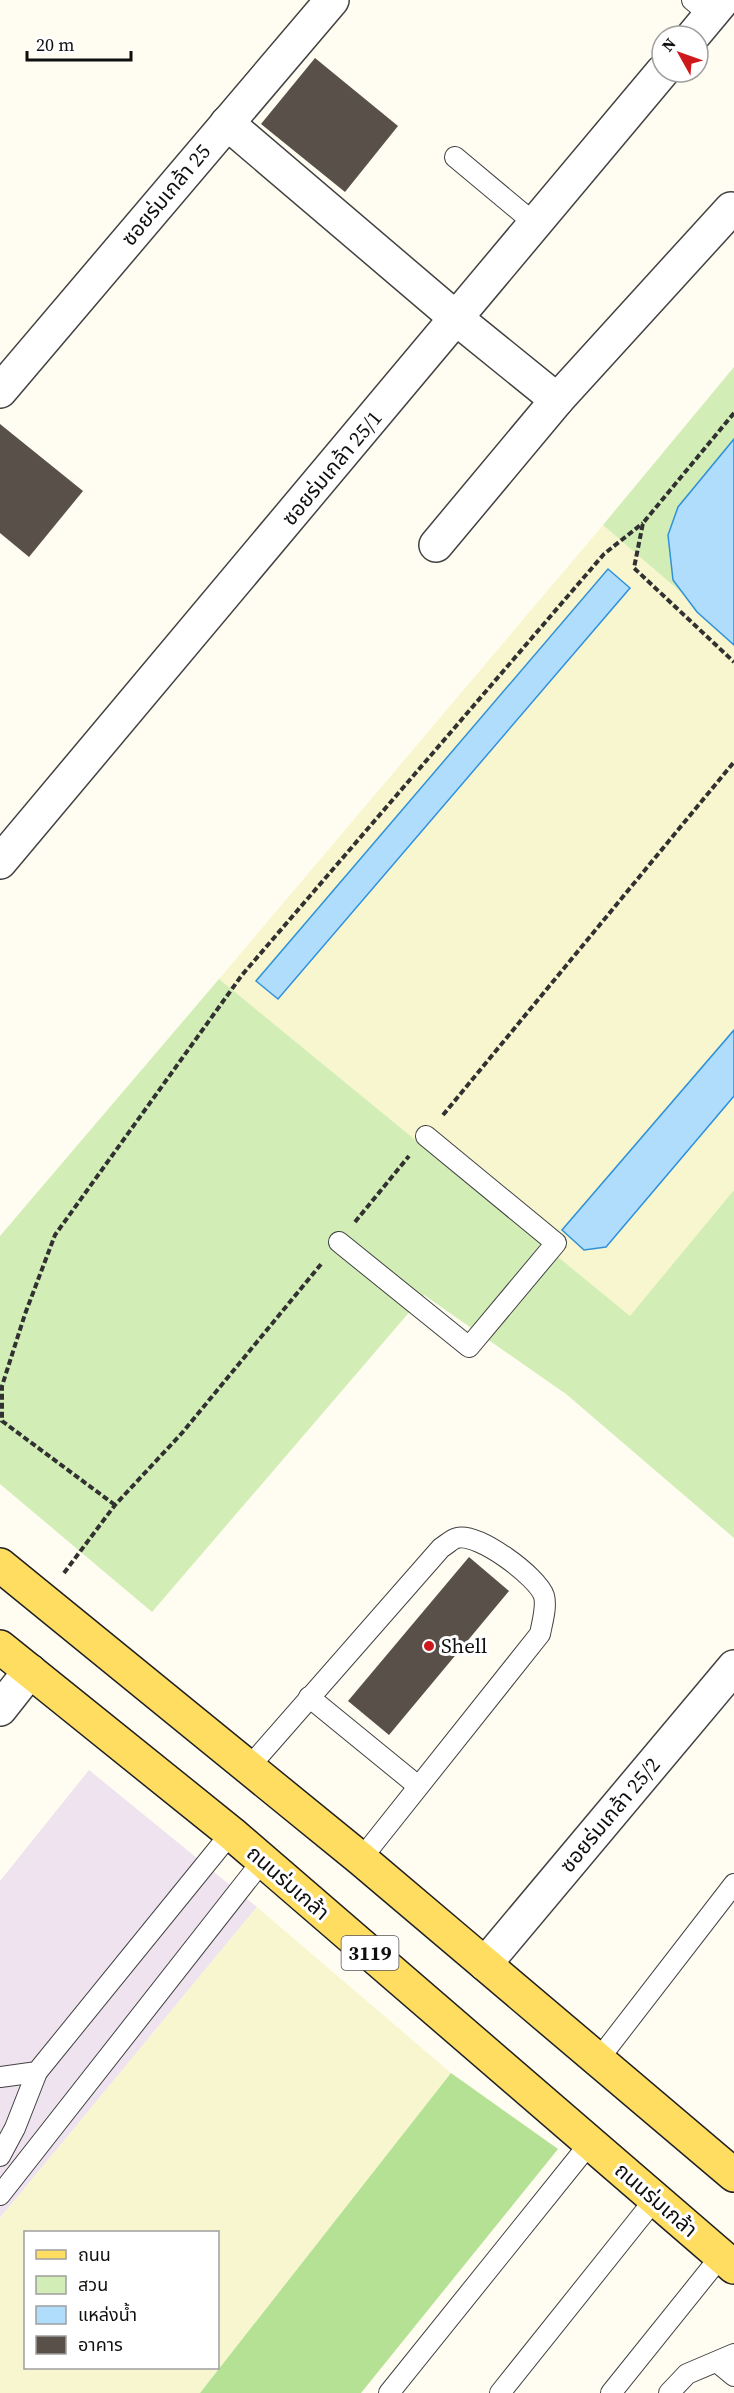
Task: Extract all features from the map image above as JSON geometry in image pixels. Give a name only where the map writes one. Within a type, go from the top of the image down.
[{"type":"main road","points":[[0,1565],[361,1859],[734,2175]]},
{"type":"main road","name":"ถนนร่มเกล้า","points":[[0,1647],[263,1860],[727,2261]]},
{"type":"street","name":"ซอยร่มเกล้า 25","points":[[0,391],[332,0]]},
{"type":"street","name":"ซอยร่มเกล้า 25/1","points":[[0,862],[652,84]]},
{"type":"street","points":[[227,123],[457,319],[557,400]]},
{"type":"street","points":[[436,545],[557,400],[731,209]]},
{"type":"street","name":"ซอยร่มเกล้า 25/2","points":[[485,1964],[734,1667]]},
{"type":"street","points":[[0,1709],[30,1671]]},
{"type":"lane","points":[[455,157],[534,223]]},
{"type":"lane","points":[[339,1242],[469,1347],[556,1243],[426,1136]]},
{"type":"lane","points":[[250,1767],[441,1548],[457,1538],[475,1538],[532,1579],[544,1596],[544,1615],[540,1634],[361,1859]]},
{"type":"lane","points":[[309,1697],[418,1786]]},
{"type":"lane","points":[[0,2156],[15,2128],[37,2073],[231,1833]]},
{"type":"lane","points":[[0,2195],[263,1860]]},
{"type":"lane","points":[[598,2060],[734,1884]]},
{"type":"lane","points":[[0,2077],[37,2073]]},
{"type":"lane","points":[[389,2393],[590,2143]]},
{"type":"lane","points":[[500,2393],[655,2199]]},
{"type":"lane","points":[[611,2393],[727,2261]]},
{"type":"lane","points":[[669,2393],[687,2374],[726,2358],[734,2376]]},
{"type":"path","points":[[115,1505],[1,1420],[2,1386],[25,1314],[55,1235],[242,975],[604,554],[642,523],[734,413]]},
{"type":"path","points":[[642,523],[634,568],[734,662]]},
{"type":"path","points":[[44,1600],[115,1505],[182,1433],[734,762]]},
{"type":"shaded area","points":[[603,525],[734,638],[734,1192],[632,1318],[219,979]]},
{"type":"shaded area","points":[[89,1770],[257,1907],[0,2218],[0,1881]]},
{"type":"shaded area","points":[[257,1907],[451,2073],[219,2369],[219,2231],[24,2231],[24,2369],[219,2369],[200,2393],[0,2393],[0,2218]]},
{"type":"green space","points":[[734,367],[734,439],[678,507],[673,580],[683,594],[603,525]]},
{"type":"green space","points":[[219,979],[630,1316],[734,1190],[734,1538],[566,1394],[424,1295],[152,1612],[0,1484],[0,1236]]},
{"type":"green space","points":[[451,2073],[558,2149],[361,2393],[200,2393]]},
{"type":"water","points":[[734,439],[734,645],[697,612],[673,580],[668,535],[678,507]]},
{"type":"water","points":[[608,569],[630,588],[278,999],[256,981]]},
{"type":"water","points":[[734,1030],[734,1096],[606,1247],[584,1250],[562,1230]]},
{"type":"building","points":[[315,58],[398,126],[345,192],[261,124]]},
{"type":"building","points":[[0,424],[83,491],[29,557],[0,533]]},
{"type":"building","name":"Shell","points":[[469,1557],[509,1591],[389,1735],[348,1701]]},
{"type":"place","name":"Shell","points":[[429,1646]]}]
